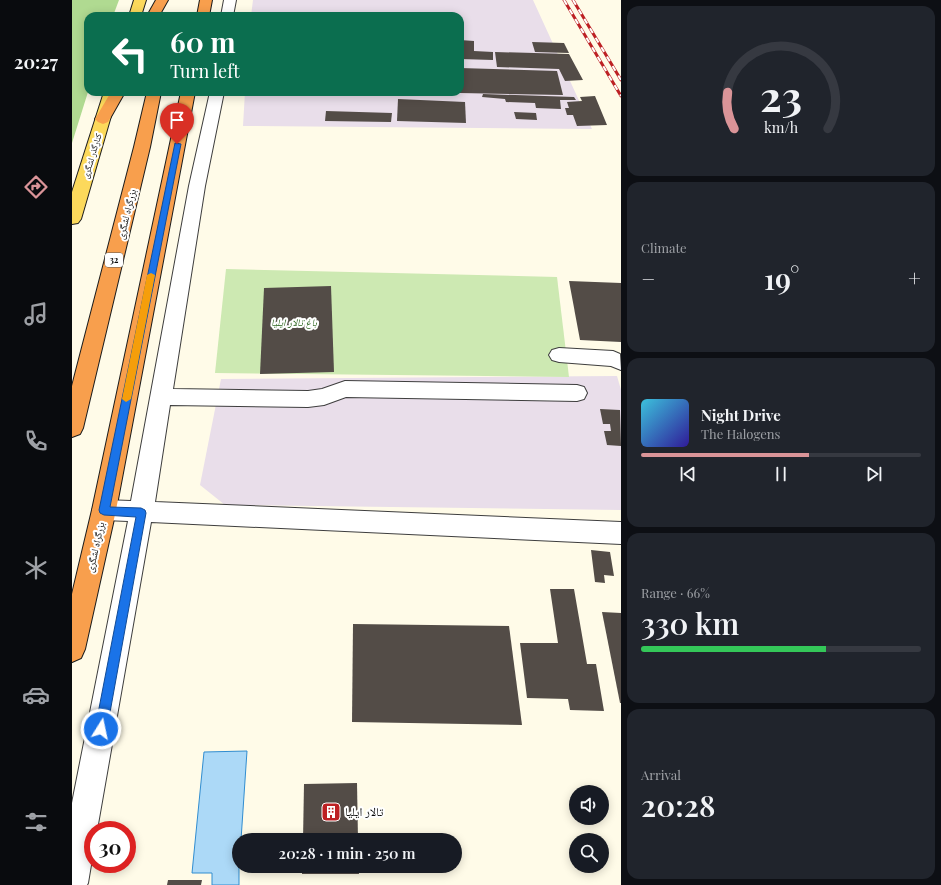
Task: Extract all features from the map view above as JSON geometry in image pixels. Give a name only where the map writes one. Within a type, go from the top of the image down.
[{"type":"highway","points":[[155,12],[162,0]]},
{"type":"highway","points":[[203,12],[206,0]]},
{"type":"highway","points":[[103,119],[116,96]]},
{"type":"highway","name":"بزرگراه لشگری","points":[[72,428],[142,147],[153,96]]},
{"type":"highway","name":"بزرگراه لشگری","points":[[72,649],[104,510],[187,96]]},
{"type":"main road","points":[[136,12],[140,0]]},
{"type":"main road","name":"کنارگذر لشگری","points":[[72,219],[110,96]]},
{"type":"street","points":[[228,12],[230,0]]},
{"type":"street","points":[[72,883],[141,513],[197,186],[216,96]]},
{"type":"street","points":[[559,355],[614,359],[621,362]]},
{"type":"street","points":[[161,397],[308,399],[324,397],[345,389],[577,393]]},
{"type":"street","points":[[104,510],[141,513],[621,533]]},
{"type":"shaded area","points":[[253,0],[533,0],[592,129],[243,126],[245,96],[464,96],[464,12],[252,12]]},
{"type":"shaded area","points":[[617,376],[621,390],[621,510],[225,505],[200,485],[221,379]]},
{"type":"green space","points":[[72,0],[119,0],[114,12],[84,12],[84,96],[87,96],[72,143]]},
{"type":"green space","name":"باغ تالار ایلیا","points":[[226,269],[557,277],[569,377],[215,373]]},
{"type":"water","points":[[247,751],[241,833],[232,833],[232,873],[239,873],[239,885],[212,885],[212,873],[192,873],[204,752]]},
{"type":"building","points":[[464,40],[474,41],[474,51],[493,52],[493,60],[464,59]]},
{"type":"building","points":[[532,42],[564,43],[569,53],[535,52]]},
{"type":"building","points":[[495,52],[569,54],[583,80],[565,81],[559,69],[497,67]]},
{"type":"building","points":[[464,68],[557,71],[563,95],[464,93]]},
{"type":"building","points":[[483,94],[574,97],[576,100],[560,100],[561,109],[536,108],[535,103],[506,102],[505,99],[482,97]]},
{"type":"building","points":[[595,96],[607,125],[577,126],[573,115],[567,115],[565,108],[569,108],[567,102],[582,101],[580,97]]},
{"type":"building","points":[[398,99],[465,102],[466,123],[397,121]]},
{"type":"building","points":[[326,111],[392,113],[391,122],[325,121]]},
{"type":"building","points":[[514,112],[536,113],[537,120],[516,119]]},
{"type":"building","points":[[569,281],[621,283],[621,342],[580,340]]},
{"type":"building","points":[[331,286],[334,372],[260,374],[264,288]]},
{"type":"building","points":[[600,409],[620,410],[621,446],[607,445],[604,431],[611,431],[610,424],[603,424]]},
{"type":"building","points":[[591,550],[610,552],[614,576],[604,575],[605,583],[595,582]]},
{"type":"building","points":[[550,589],[574,589],[587,664],[596,664],[604,711],[570,710],[568,699],[527,698],[520,643],[558,643]]},
{"type":"building","points":[[602,612],[621,613],[621,703],[620,703]]},
{"type":"building","points":[[353,624],[509,626],[522,725],[352,722]]},
{"type":"building","name":"تالار ایلیا","points":[[357,783],[358,833],[303,833],[304,784]]},
{"type":"building","points":[[359,873],[359,874],[302,874]]},
{"type":"building","points":[[168,880],[202,880],[201,885],[167,885]]},
{"type":"railway","points":[[564,0],[621,96]]},
{"type":"railway","points":[[573,0],[621,80]]},
{"type":"slow traffic","points":[[126,399],[151,275]]},
{"type":"place","name":"تالار ایلیا","points":[[331,812]]},
{"type":"route","points":[[101,729],[141,513],[104,510],[177,144]]}]
